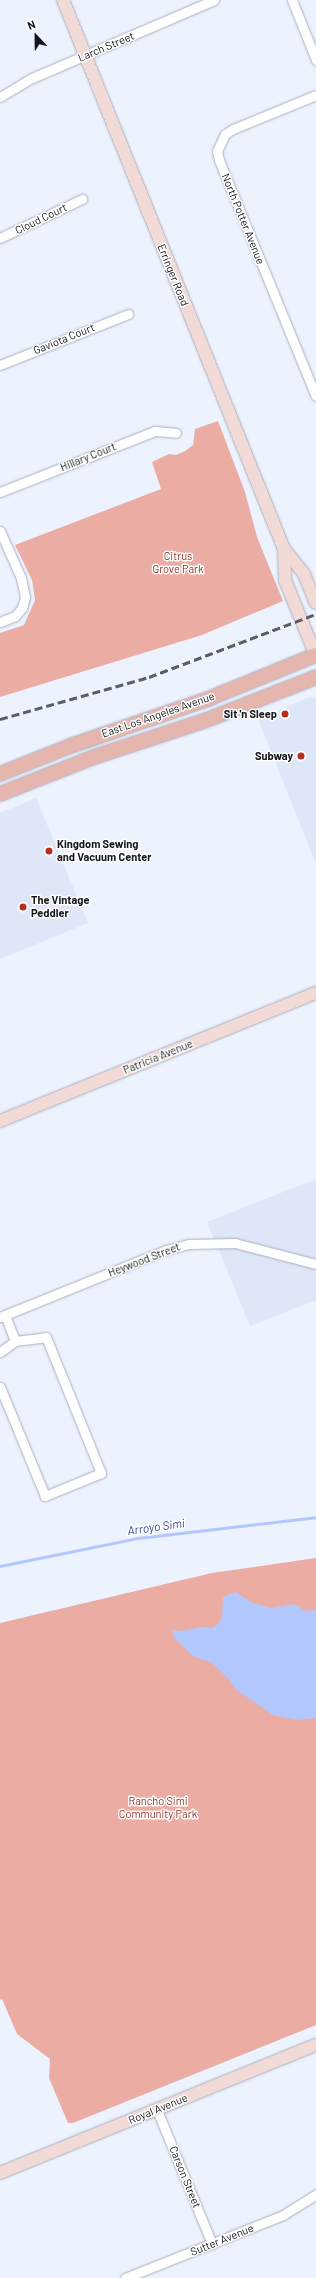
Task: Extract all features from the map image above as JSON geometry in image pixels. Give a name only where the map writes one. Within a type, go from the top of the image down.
[{"type":"main road","name":"Erringer Road","points":[[62,0],[284,549],[304,574],[316,603]]},
{"type":"main road","name":"Erringer Road","points":[[284,549],[285,580],[316,656]]},
{"type":"main road","name":"East Los Angeles Avenue","points":[[0,774],[74,745],[208,699],[316,656]]},
{"type":"main road","name":"East Los Angeles Avenue","points":[[0,794],[94,757],[204,721],[316,677]]},
{"type":"main road","name":"Patricia Avenue","points":[[0,1121],[316,993]]},
{"type":"main road","name":"Royal Avenue","points":[[0,2173],[316,2045]]},
{"type":"street","name":"Larch Street","points":[[0,98],[32,78],[214,0]]},
{"type":"street","points":[[292,0],[316,60]]},
{"type":"street","name":"North Potter Avenue","points":[[316,95],[225,134],[217,151],[219,160],[316,396]]},
{"type":"street","name":"Cloud Court","points":[[0,238],[82,199]]},
{"type":"street","name":"Gaviota Court","points":[[0,365],[128,314]]},
{"type":"street","name":"Hillary Court","points":[[0,492],[155,430],[176,434]]},
{"type":"street","points":[[0,531],[22,578],[25,597],[19,611],[15,616],[0,622]]},
{"type":"street","name":"Heywood Street","points":[[2,1316],[166,1250],[189,1244],[235,1243],[316,1264]]},
{"type":"street","points":[[2,1316],[16,1341]]},
{"type":"street","points":[[0,1352],[16,1341],[46,1337],[101,1473],[45,1496],[0,1387]]},
{"type":"street","name":"Carson Street","points":[[157,2110],[212,2244]]},
{"type":"street","name":"Sutter Avenue","points":[[125,2278],[283,2215],[316,2194]]},
{"type":"shaded area","points":[[316,697],[316,864],[258,719],[307,698]]},
{"type":"shaded area","points":[[36,798],[88,923],[0,959],[0,813]]},
{"type":"shaded area","points":[[316,1179],[316,1300],[250,1326],[207,1222]]},
{"type":"green space","name":"Citrus Grove Park","points":[[218,421],[245,492],[257,537],[283,601],[202,635],[0,697],[0,633],[24,625],[35,600],[32,580],[15,545],[161,489],[152,462],[169,454],[176,455],[185,451],[193,445],[195,429]]},
{"type":"green space","name":"Rancho Simi Community Park","points":[[316,1558],[316,2025],[73,2123],[68,2123],[49,2078],[50,2059],[17,2034],[2,1999],[0,2000],[0,1623],[212,1573]]},
{"type":"water","points":[[235,1592],[253,1603],[272,1608],[294,1604],[306,1611],[316,1610],[316,1718],[297,1720],[273,1715],[235,1689],[230,1680],[212,1663],[193,1656],[174,1638],[173,1630],[180,1631],[201,1627],[212,1628],[217,1625],[222,1617],[223,1597]]},
{"type":"waterway","name":"Arroyo Simi","points":[[0,1566],[138,1538],[316,1517]]},
{"type":"railway","points":[[0,719],[149,677],[316,614]]},
{"type":"place","name":"Sit 'n Sleep","points":[[285,714]]},
{"type":"place","name":"Subway","points":[[301,756]]},
{"type":"place","name":"Kingdom Sewing and Vacuum Center","points":[[49,851]]},
{"type":"place","name":"The Vintage Peddler","points":[[23,907]]}]
